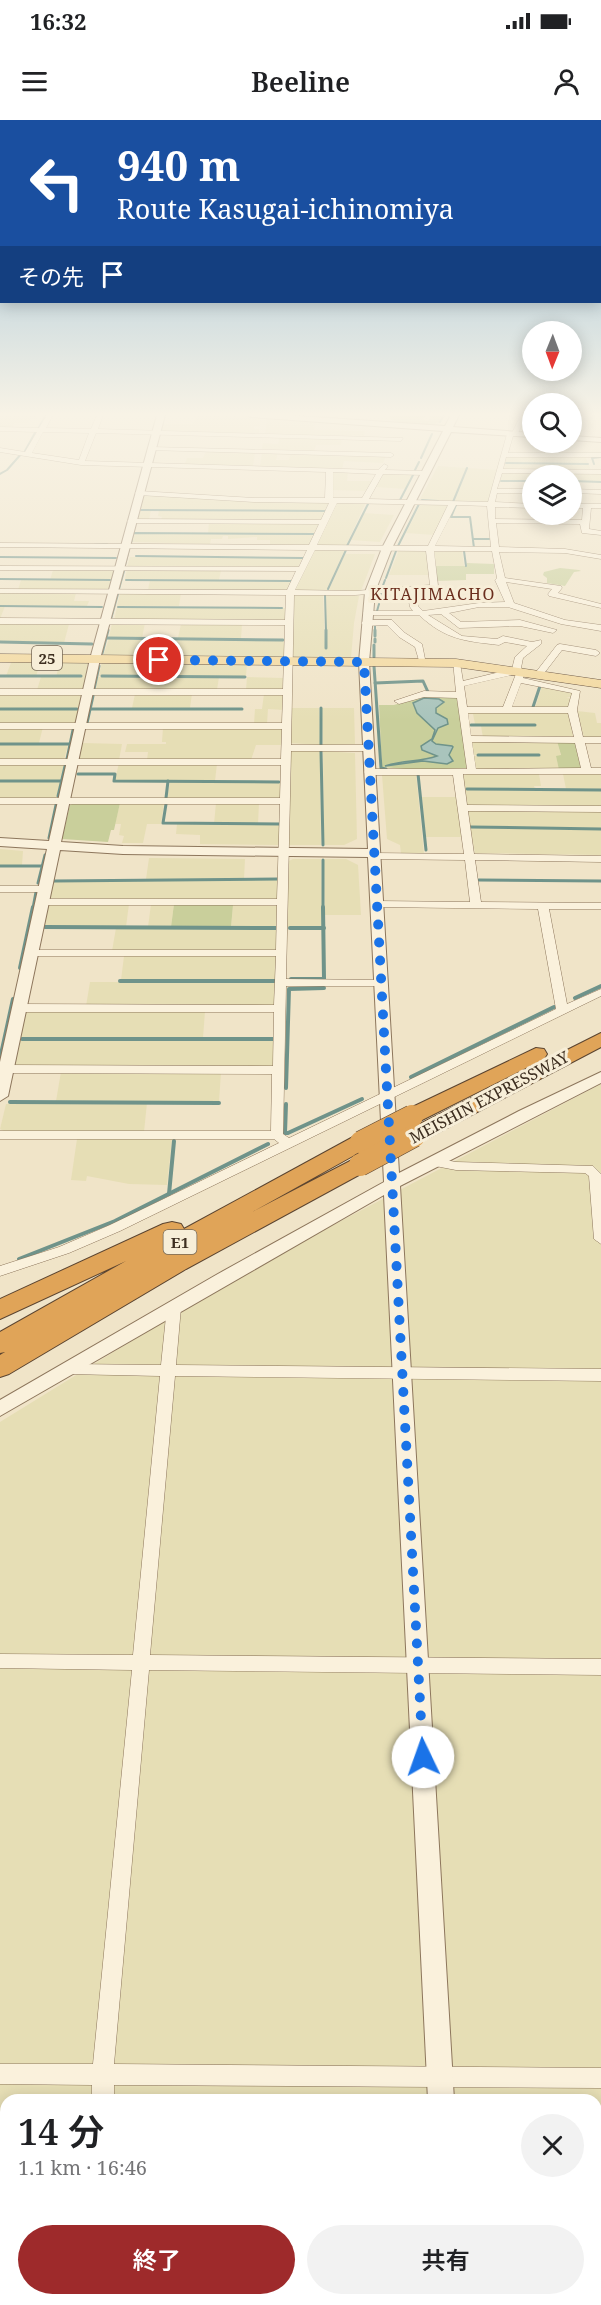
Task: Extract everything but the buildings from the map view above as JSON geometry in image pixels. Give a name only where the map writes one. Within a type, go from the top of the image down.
[{"type":"highway","name":"MEISHIN EXPRESSWAY","points":[[0,1344],[171,1247],[259,1200],[413,1126],[601,1023]]},
{"type":"highway","name":"MEISHIN EXPRESSWAY","points":[[413,1126],[601,1039]]},
{"type":"highway","points":[[554,1062],[601,1048]]},
{"type":"highway","name":"MEISHIN EXPRESSWAY","points":[[0,1367],[360,1153]]},
{"type":"highway","points":[[0,1310],[216,1209],[259,1200]]},
{"type":"main road","name":"25","points":[[0,658],[456,663],[601,684]]},
{"type":"street","points":[[0,1096],[95,659],[132,517]]},
{"type":"street","points":[[282,1140],[279,1070],[290,593],[325,517]]},
{"type":"street","points":[[403,517],[387,548],[370,592],[364,662],[385,1096],[441,2089]]},
{"type":"street","points":[[0,591],[290,593],[370,592],[434,587],[430,549],[446,517]]},
{"type":"street","points":[[492,517],[499,580],[510,604]]},
{"type":"street","points":[[587,517],[587,521],[584,522],[585,531],[601,533]]},
{"type":"street","points":[[131,521],[323,522]]},
{"type":"street","points":[[492,521],[584,522]]},
{"type":"street","points":[[0,545],[564,551],[601,557]]},
{"type":"street","points":[[0,568],[301,569]]},
{"type":"street","points":[[499,580],[514,580],[558,588],[552,594],[593,614],[601,628]]},
{"type":"street","points":[[411,589],[414,607],[460,638],[499,642],[503,639],[534,645]]},
{"type":"street","points":[[366,618],[443,612],[479,604],[510,604],[564,622]]},
{"type":"street","points":[[443,612],[459,625],[520,623],[553,630]]},
{"type":"street","points":[[506,710],[519,672],[519,657],[564,622],[593,614]]},
{"type":"street","points":[[366,618],[389,622],[402,635],[419,646],[423,662]]},
{"type":"street","points":[[0,621],[289,623]]},
{"type":"street","points":[[539,674],[560,647],[599,652]]},
{"type":"street","points":[[456,663],[472,772]]},
{"type":"street","points":[[399,701],[424,694],[460,690],[519,672],[576,691],[572,710],[587,771]]},
{"type":"street","points":[[0,692],[288,692]]},
{"type":"street","points":[[463,710],[572,710]]},
{"type":"street","points":[[0,726],[287,726]]},
{"type":"street","points":[[467,739],[601,740]]},
{"type":"street","points":[[286,748],[368,748]]},
{"type":"street","points":[[0,762],[286,762]]},
{"type":"street","points":[[369,772],[601,771]]},
{"type":"street","points":[[458,772],[476,905]]},
{"type":"street","points":[[0,801],[285,801]]},
{"type":"street","points":[[463,808],[601,809]]},
{"type":"street","points":[[0,842],[123,850],[601,859]]},
{"type":"street","points":[[0,889],[43,895],[283,902]]},
{"type":"street","points":[[376,904],[601,906]]},
{"type":"street","points":[[543,906],[562,1010]]},
{"type":"street","points":[[31,953],[282,953]]},
{"type":"street","points":[[281,982],[380,983]]},
{"type":"street","points":[[0,1271],[64,1250],[115,1228],[282,1140],[385,1096],[601,992]]},
{"type":"street","points":[[19,1008],[281,1009]]},
{"type":"street","points":[[6,1069],[279,1070]]},
{"type":"street","points":[[0,1409],[174,1307],[502,1124],[601,1077]]},
{"type":"street","points":[[0,1135],[282,1140]]},
{"type":"street","points":[[435,1162],[456,1166],[588,1169],[595,1175],[601,1239]]},
{"type":"street","points":[[103,2094],[103,2073],[174,1307]]},
{"type":"street","points":[[67,1369],[601,1375]]},
{"type":"street","points":[[0,1661],[601,1667]]},
{"type":"street","points":[[0,2073],[103,2073],[441,2089],[601,2078]]},
{"type":"shaded area","points":[[137,517],[150,517],[149,520],[136,519]]},
{"type":"shaded area","points":[[162,517],[323,517],[322,520],[161,520]]},
{"type":"shaded area","points":[[329,517],[359,517],[346,546],[316,545]]},
{"type":"shaded area","points":[[361,517],[393,517],[380,542],[351,540]]},
{"type":"shaded area","points":[[414,517],[444,517],[435,535],[406,533]]},
{"type":"shaded area","points":[[209,523],[320,524],[310,545],[306,546],[270,545],[270,540],[257,540],[257,537],[228,539],[228,536],[223,536],[222,539],[211,539],[210,544],[132,542],[134,534],[212,534],[208,533]]},
{"type":"shaded area","points":[[345,549],[326,592],[297,592],[294,590],[312,551]]},
{"type":"shaded area","points":[[399,550],[428,552],[430,575],[389,575]]},
{"type":"shaded area","points":[[462,551],[464,566],[436,566],[434,552]]},
{"type":"shaded area","points":[[345,554],[375,554],[361,591],[328,592]]},
{"type":"shaded area","points":[[130,557],[303,558],[298,567],[127,567]]},
{"type":"shaded area","points":[[127,569],[221,570],[219,580],[125,579]]},
{"type":"shaded area","points":[[53,570],[114,571],[109,589],[18,590],[21,580],[50,580]]},
{"type":"shaded area","points":[[150,580],[291,582],[287,590],[148,590]]},
{"type":"shaded area","points":[[0,593],[76,593],[74,601],[89,601],[87,606],[5,606],[0,619]]},
{"type":"shaded area","points":[[120,593],[181,593],[179,606],[117,606]]},
{"type":"shaded area","points":[[296,594],[323,595],[325,648],[327,648],[326,595],[359,596],[351,658],[291,657],[292,596]]},
{"type":"shaded area","points":[[117,607],[285,608],[285,621],[114,621]]},
{"type":"shaded area","points":[[0,623],[69,624],[64,643],[0,642]]},
{"type":"shaded area","points":[[112,623],[145,623],[142,638],[109,638]]},
{"type":"shaded area","points":[[181,624],[242,624],[241,639],[178,638]]},
{"type":"shaded area","points":[[109,639],[285,640],[285,658],[103,656]]},
{"type":"shaded area","points":[[12,660],[41,661],[36,676],[6,676]]},
{"type":"shaded area","points":[[60,661],[88,663],[84,689],[37,690],[41,677],[56,677]]},
{"type":"shaded area","points":[[102,661],[247,663],[246,676],[99,676]]},
{"type":"shaded area","points":[[98,677],[219,677],[217,690],[96,689]]},
{"type":"shaded area","points":[[247,677],[283,678],[282,689],[246,690]]},
{"type":"shaded area","points":[[542,686],[572,691],[574,697],[566,697],[573,699],[570,707],[535,708]]},
{"type":"shaded area","points":[[0,693],[78,693],[82,695],[79,708],[0,708]]},
{"type":"shaded area","points":[[135,694],[192,694],[190,708],[132,708]]},
{"type":"shaded area","points":[[264,694],[283,695],[283,710],[268,709],[267,724],[254,724],[255,709],[262,709]]},
{"type":"shaded area","points":[[291,708],[319,708],[320,745],[290,743]]},
{"type":"shaded area","points":[[322,708],[354,708],[355,744],[323,745]]},
{"type":"shaded area","points":[[0,709],[79,709],[76,723],[73,724],[0,724]]},
{"type":"shaded area","points":[[472,711],[564,711],[568,713],[573,736],[483,738],[481,726],[537,724],[475,724],[473,714],[468,714]]},
{"type":"shaded area","points":[[577,711],[595,713],[597,723],[601,723],[601,738],[584,737]]},
{"type":"shaded area","points":[[0,727],[43,727],[39,743],[0,743]]},
{"type":"shaded area","points":[[163,728],[279,728],[282,729],[282,745],[256,745],[251,760],[147,760],[148,752],[125,752],[127,744],[166,744],[162,742]]},
{"type":"shaded area","points":[[475,741],[557,741],[561,756],[556,756],[559,770],[479,770],[475,768],[473,756],[539,755],[473,755],[472,743]]},
{"type":"shaded area","points":[[82,743],[122,744],[119,760],[81,760],[78,758]]},
{"type":"shaded area","points":[[0,744],[68,745],[64,760],[0,760]]},
{"type":"shaded area","points":[[295,750],[320,751],[321,845],[289,845],[290,752]]},
{"type":"shaded area","points":[[323,751],[355,753],[357,839],[344,845],[324,845]]},
{"type":"shaded area","points":[[119,763],[217,764],[215,781],[115,780]]},
{"type":"shaded area","points":[[0,764],[64,764],[60,780],[0,780]]},
{"type":"shaded area","points":[[416,774],[424,854],[401,854],[400,845],[387,839],[382,775]]},
{"type":"shaded area","points":[[467,774],[539,774],[541,786],[534,786],[535,789],[464,788],[463,776]]},
{"type":"shaded area","points":[[563,774],[601,774],[601,790],[566,789]]},
{"type":"shaded area","points":[[0,782],[60,782],[56,799],[0,799]]},
{"type":"shaded area","points":[[170,782],[282,782],[282,797],[277,800],[167,799]]},
{"type":"shaded area","points":[[465,790],[601,791],[601,807],[470,806],[466,804]]},
{"type":"shaded area","points":[[422,797],[458,797],[463,837],[426,837]]},
{"type":"shaded area","points":[[120,803],[164,803],[161,824],[147,824],[143,843],[122,843],[124,836],[119,835],[121,824],[115,824]]},
{"type":"shaded area","points":[[216,803],[259,803],[258,824],[281,825],[280,845],[200,844],[200,835],[176,834],[177,824],[214,824]]},
{"type":"shaded area","points":[[468,811],[601,811],[601,828],[470,827]]},
{"type":"shaded area","points":[[470,828],[601,830],[601,855],[475,853]]},
{"type":"shaded area","points":[[0,849],[23,851],[22,865],[0,865]]},
{"type":"shaded area","points":[[149,858],[245,859],[244,879],[146,879]]},
{"type":"shaded area","points":[[321,859],[322,927],[287,927],[289,861]]},
{"type":"shaded area","points":[[324,859],[346,859],[358,865],[361,915],[325,915]]},
{"type":"shaded area","points":[[279,880],[279,898],[274,900],[49,898],[53,881]]},
{"type":"shaded area","points":[[50,904],[129,904],[126,927],[43,926]]},
{"type":"shaded area","points":[[151,904],[174,904],[171,927],[148,927]]},
{"type":"shaded area","points":[[233,905],[280,906],[279,927],[231,927]]},
{"type":"shaded area","points":[[116,928],[279,929],[278,949],[272,951],[112,951]]},
{"type":"shaded area","points":[[124,956],[274,956],[278,957],[277,980],[121,980]]},
{"type":"shaded area","points":[[90,982],[277,982],[277,1003],[272,1006],[86,1006]]},
{"type":"shaded area","points":[[30,1011],[205,1011],[203,1038],[19,1038],[24,1014]]},
{"type":"shaded area","points":[[19,1040],[276,1040],[275,1065],[271,1067],[17,1066],[14,1064]]},
{"type":"shaded area","points":[[61,1072],[221,1072],[219,1102],[56,1101]]},
{"type":"shaded area","points":[[601,1084],[601,2094],[0,2094],[0,1422],[240,1274]]},
{"type":"shaded area","points":[[147,1103],[144,1132],[6,1132],[0,1129],[6,1104]]},
{"type":"shaded area","points":[[77,1139],[172,1139],[167,1185],[129,1184],[87,1176],[86,1181],[71,1180]]},
{"type":"green space","points":[[467,563],[494,564],[494,574],[466,574],[466,580],[437,581],[436,566],[467,566]]},
{"type":"green space","points":[[560,568],[581,571],[574,572],[565,586],[547,583],[544,572]]},
{"type":"green space","points":[[426,695],[458,696],[467,768],[418,770],[382,767],[379,705],[394,705]]},
{"type":"green space","points":[[557,741],[575,743],[581,769],[559,770],[556,756],[561,755]]},
{"type":"green space","points":[[74,803],[120,803],[114,830],[111,830],[108,842],[62,839],[70,805]]},
{"type":"green space","points":[[174,904],[233,905],[231,927],[171,927]]},
{"type":"water","points":[[424,698],[439,699],[444,702],[436,708],[436,713],[447,719],[448,724],[438,728],[432,741],[436,744],[452,746],[449,755],[453,761],[447,764],[423,761],[385,766],[437,756],[422,750],[421,746],[432,739],[435,730],[417,713],[413,703]]},
{"type":"waterway","points":[[347,546],[362,517]]},
{"type":"waterway","points":[[398,546],[413,517]]},
{"type":"waterway","points":[[451,517],[470,517],[474,548]]},
{"type":"waterway","points":[[131,543],[133,533],[314,534]]},
{"type":"waterway","points":[[473,539],[489,539]]},
{"type":"waterway","points":[[95,544],[107,544]]},
{"type":"waterway","points":[[125,565],[129,549]]},
{"type":"waterway","points":[[328,589],[346,550]]},
{"type":"waterway","points":[[386,578],[396,551]]},
{"type":"waterway","points":[[464,551],[466,566]]},
{"type":"waterway","points":[[136,556],[303,558]]},
{"type":"waterway","points":[[0,557],[116,558]]},
{"type":"waterway","points":[[119,589],[124,571]]},
{"type":"waterway","points":[[0,579],[110,580]]},
{"type":"waterway","points":[[126,580],[291,581]]},
{"type":"waterway","points":[[382,588],[385,580]]},
{"type":"waterway","points":[[379,601],[381,593]]},
{"type":"waterway","points":[[111,619],[118,594]]},
{"type":"waterway","points":[[325,595],[326,631]]},
{"type":"waterway","points":[[377,611],[379,604]]},
{"type":"waterway","points":[[0,606],[102,607]]},
{"type":"waterway","points":[[118,607],[282,608]]},
{"type":"waterway","points":[[107,631],[109,624]]},
{"type":"waterway","points":[[375,624],[375,636]]},
{"type":"waterway","points":[[102,653],[108,630]]},
{"type":"waterway","points":[[326,631],[326,648]]},
{"type":"waterway","points":[[106,638],[283,640]]},
{"type":"waterway","points":[[0,642],[92,644]]},
{"type":"waterway","points":[[374,645],[374,657]]},
{"type":"waterway","points":[[94,689],[99,666]]},
{"type":"waterway","points":[[374,666],[375,683]]},
{"type":"waterway","points":[[0,676],[81,676]]},
{"type":"waterway","points":[[102,676],[245,677]]},
{"type":"waterway","points":[[375,683],[423,681],[428,692]]},
{"type":"waterway","points":[[375,683],[381,768],[386,769]]},
{"type":"waterway","points":[[533,707],[540,686]]},
{"type":"waterway","points":[[90,709],[93,696]]},
{"type":"waterway","points":[[321,708],[321,745]]},
{"type":"waterway","points":[[0,709],[77,709]]},
{"type":"waterway","points":[[87,723],[90,709]]},
{"type":"waterway","points":[[90,709],[242,709]]},
{"type":"waterway","points":[[471,725],[535,725]]},
{"type":"waterway","points":[[67,759],[73,730]]},
{"type":"waterway","points":[[0,744],[70,744]]},
{"type":"waterway","points":[[321,751],[323,845]]},
{"type":"waterway","points":[[478,755],[539,755]]},
{"type":"waterway","points":[[58,796],[65,766]]},
{"type":"waterway","points":[[78,774],[115,774],[114,781],[168,781]]},
{"type":"waterway","points":[[418,774],[426,850]]},
{"type":"waterway","points":[[0,781],[61,781]]},
{"type":"waterway","points":[[166,798],[168,781]]},
{"type":"waterway","points":[[168,781],[279,782]]},
{"type":"waterway","points":[[467,789],[601,790]]},
{"type":"waterway","points":[[166,804],[163,823],[280,824]]},
{"type":"waterway","points":[[49,838],[56,805]]},
{"type":"waterway","points":[[471,827],[601,829]]},
{"type":"waterway","points":[[38,883],[45,855]]},
{"type":"waterway","points":[[323,860],[323,907]]},
{"type":"waterway","points":[[0,866],[42,866]]},
{"type":"waterway","points":[[54,881],[278,879]]},
{"type":"waterway","points":[[479,880],[601,881]]},
{"type":"waterway","points":[[33,908],[36,892]]},
{"type":"waterway","points":[[20,968],[33,907]]},
{"type":"waterway","points":[[323,907],[323,928]]},
{"type":"waterway","points":[[45,927],[276,928]]},
{"type":"waterway","points":[[290,928],[323,928]]},
{"type":"waterway","points":[[291,979],[324,979],[323,928]]},
{"type":"waterway","points":[[120,981],[275,981]]},
{"type":"waterway","points":[[575,998],[601,986]]},
{"type":"waterway","points":[[286,1088],[289,989],[324,988]]},
{"type":"waterway","points":[[0,1059],[13,999]]},
{"type":"waterway","points":[[411,1077],[554,1007]]},
{"type":"waterway","points":[[22,1039],[276,1039]]},
{"type":"waterway","points":[[286,1104],[285,1133],[288,1133],[362,1099]]},
{"type":"waterway","points":[[10,1102],[219,1103]]},
{"type":"waterway","points":[[169,1194],[174,1141]]},
{"type":"waterway","points":[[169,1194],[268,1144]]},
{"type":"waterway","points":[[19,1259],[115,1221],[169,1194]]},
{"type":"district","name":"KITAJIMACHO","points":[[433,594]]},
{"type":"route","points":[[159,660],[364,662],[390,1186],[423,1757]]}]
